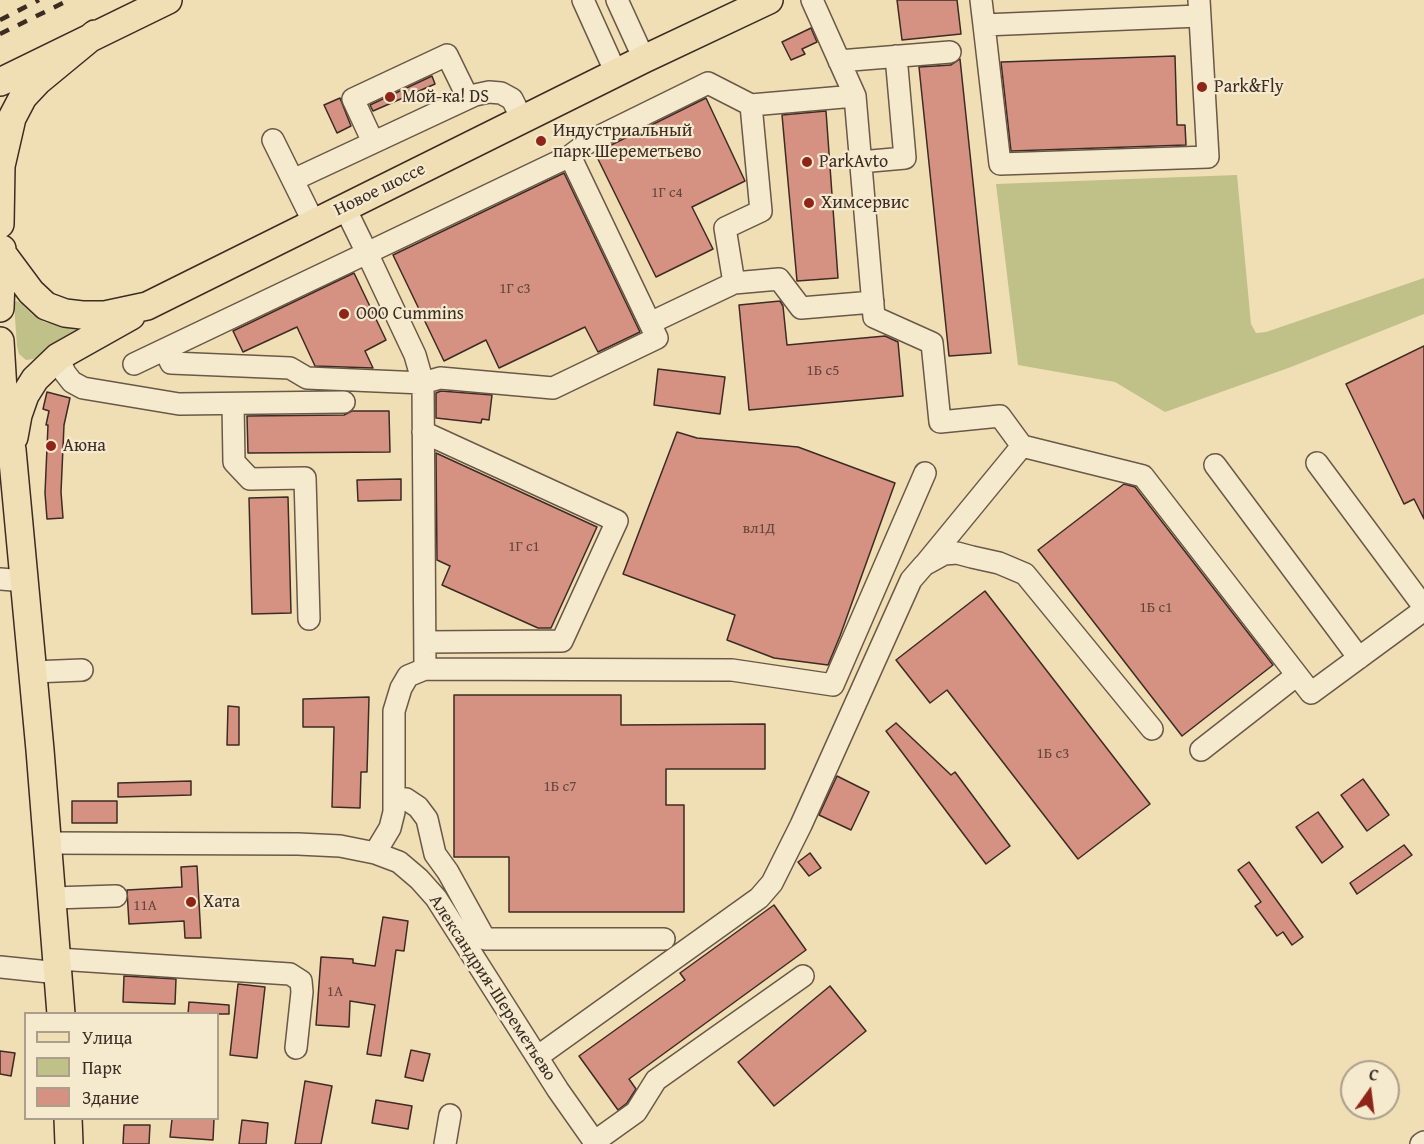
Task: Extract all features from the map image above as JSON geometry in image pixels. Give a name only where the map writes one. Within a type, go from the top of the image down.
[{"type":"main road","points":[[0,82],[168,0]]},
{"type":"main road","name":"Новое шоссе","points":[[1,235],[31,292],[46,306],[65,313],[105,315],[147,306],[644,59],[769,0]]},
{"type":"main road","points":[[0,308],[1,166],[12,118],[23,97],[38,81],[95,34]]},
{"type":"main road","points":[[8,456],[25,395],[35,379],[58,357],[147,306]]},
{"type":"main road","points":[[0,341],[8,456],[12,580],[33,672],[61,1012]]},
{"type":"main road","points":[[68,1120],[69,1144]]},
{"type":"street","points":[[583,0],[616,73]]},
{"type":"street","points":[[617,0],[644,59]]},
{"type":"street","points":[[812,0],[855,96],[874,317],[932,343],[940,422],[1000,416],[1022,446],[1143,476],[1311,693],[1424,608],[1317,463]]},
{"type":"street","points":[[981,0],[1000,164],[1208,157],[1199,8],[984,25]]},
{"type":"street","points":[[839,61],[950,52]]},
{"type":"street","points":[[373,142],[353,99],[447,55],[468,98]]},
{"type":"street","points":[[861,162],[905,158],[896,56]]},
{"type":"street","points":[[134,364],[570,156],[590,141],[708,83],[751,105],[855,96]]},
{"type":"street","points":[[292,180],[468,98],[489,92],[501,93],[512,99],[522,120]]},
{"type":"street","points":[[734,283],[725,228],[761,211],[751,105]]},
{"type":"street","points":[[273,140],[314,223]]},
{"type":"street","points":[[165,350],[171,363],[290,368],[307,378],[423,383],[440,378],[553,388],[657,338],[570,156]]},
{"type":"street","points":[[345,208],[415,355],[423,383],[425,669]]},
{"type":"street","points":[[650,323],[734,283],[779,279],[801,309],[873,302]]},
{"type":"street","points":[[58,357],[72,382],[83,388],[179,404],[344,402]]},
{"type":"street","points":[[233,404],[234,462],[250,479],[305,478],[309,619]]},
{"type":"street","points":[[423,432],[617,521],[562,640],[425,642]]},
{"type":"street","points":[[537,1057],[759,898],[772,883],[801,825],[911,580],[1022,446]]},
{"type":"street","points":[[1215,465],[1359,658]]},
{"type":"street","points":[[375,853],[390,828],[394,812],[394,711],[401,688],[408,676],[425,669],[732,670],[833,685],[925,473]]},
{"type":"street","points":[[924,565],[944,554],[957,553],[999,563],[1025,574],[1152,729]]},
{"type":"street","points":[[33,672],[81,670]]},
{"type":"street","points":[[1201,750],[1297,675]]},
{"type":"street","points":[[394,798],[406,799],[418,807],[427,819],[435,854],[448,872],[485,939],[664,939]]},
{"type":"street","name":"Александрия-Шереметьево","points":[[48,843],[340,846],[375,853],[399,862],[436,898],[537,1057],[595,1143]]},
{"type":"street","points":[[53,898],[116,896]]},
{"type":"street","points":[[0,966],[290,974],[301,981],[302,992],[296,1048]]},
{"type":"street","points":[[595,1143],[636,1112],[656,1080],[803,976]]},
{"type":"street","points":[[445,1144],[450,1115]]},
{"type":"green space","points":[[1237,175],[1251,324],[1256,333],[1266,332],[1424,278],[1424,314],[1291,367],[1165,412],[1115,382],[1018,365],[996,184]]},
{"type":"green space","points":[[16,301],[44,322],[81,331],[34,359],[26,360],[19,354],[17,346],[14,304]]},
{"type":"building","points":[[897,0],[957,0],[961,34],[902,40]]},
{"type":"building","points":[[811,28],[817,42],[802,49],[805,54],[791,60],[782,42]]},
{"type":"building","points":[[1175,56],[1177,125],[1185,125],[1186,145],[1011,151],[1001,62]]},
{"type":"building","points":[[960,59],[991,353],[949,356],[919,67],[951,65]]},
{"type":"building","points":[[432,76],[435,84],[373,111],[370,105]]},
{"type":"building","points":[[340,98],[351,126],[337,133],[324,105]]},
{"type":"building","points":[[706,98],[745,181],[692,207],[713,249],[656,277],[595,153]]},
{"type":"building","points":[[826,111],[838,278],[797,281],[782,115]]},
{"type":"building","points":[[564,173],[640,332],[598,352],[585,327],[499,368],[486,340],[444,361],[393,255]]},
{"type":"building","points":[[354,273],[386,340],[365,351],[373,368],[315,366],[297,327],[243,352],[233,331]]},
{"type":"building","points":[[780,301],[783,306],[787,345],[885,336],[898,342],[903,396],[749,410],[739,305]]},
{"type":"building","points":[[1424,346],[1424,519],[1414,499],[1404,504],[1346,384]]},
{"type":"building","points":[[658,369],[725,377],[720,414],[654,405]]},
{"type":"building","points":[[441,391],[492,395],[489,420],[482,419],[481,423],[436,418],[436,393]]},
{"type":"building","points":[[47,392],[70,398],[64,425],[61,492],[63,518],[47,519],[45,493],[48,425],[46,425],[49,411],[43,409]]},
{"type":"building","points":[[352,411],[389,411],[390,452],[248,453],[247,416],[344,415]]},
{"type":"building","points":[[677,432],[697,438],[798,447],[895,483],[828,665],[774,658],[727,640],[735,615],[623,574]]},
{"type":"building","points":[[436,453],[597,527],[551,628],[538,628],[442,585],[450,566],[437,560]]},
{"type":"building","points":[[401,479],[401,500],[358,501],[357,480]]},
{"type":"building","points":[[1124,484],[1135,487],[1273,665],[1182,736],[1038,550]]},
{"type":"building","points":[[288,497],[291,613],[252,614],[249,498]]},
{"type":"building","points":[[985,591],[1150,804],[1078,859],[947,690],[930,703],[896,660]]},
{"type":"building","points":[[454,695],[621,695],[621,725],[765,724],[765,769],[666,769],[666,805],[684,805],[684,912],[509,912],[509,857],[454,857]]},
{"type":"building","points":[[369,697],[367,772],[361,772],[360,808],[332,807],[334,727],[303,727],[303,699]]},
{"type":"building","points":[[228,706],[239,707],[239,745],[227,745]]},
{"type":"building","points":[[896,723],[951,775],[955,772],[1010,846],[986,864],[886,731]]},
{"type":"building","points":[[837,776],[869,792],[851,830],[819,815]]},
{"type":"building","points":[[1363,779],[1389,815],[1367,831],[1341,795]]},
{"type":"building","points":[[191,781],[191,795],[118,797],[118,783]]},
{"type":"building","points":[[72,801],[117,801],[117,823],[72,823]]},
{"type":"building","points":[[1318,812],[1343,847],[1322,863],[1296,827]]},
{"type":"building","points":[[1404,845],[1412,855],[1357,894],[1350,883]]},
{"type":"building","points":[[810,853],[821,868],[809,876],[798,862]]},
{"type":"building","points":[[1249,862],[1303,937],[1292,945],[1283,932],[1277,936],[1255,906],[1261,902],[1238,870]]},
{"type":"building","points":[[197,866],[201,938],[185,938],[184,921],[129,924],[127,890],[182,887],[181,867]]},
{"type":"building","points":[[774,905],[806,950],[629,1079],[636,1089],[627,1103],[618,1110],[579,1056],[685,980],[680,973]]},
{"type":"building","points":[[383,917],[408,921],[404,951],[396,950],[381,1056],[367,1054],[375,1005],[350,1001],[349,1027],[316,1025],[321,957],[353,959],[353,963],[375,966]]},
{"type":"building","points":[[124,976],[176,979],[175,1004],[123,1002]]},
{"type":"building","points":[[238,984],[265,987],[257,1058],[230,1055]]},
{"type":"building","points":[[830,986],[866,1031],[774,1106],[738,1062]]},
{"type":"building","points":[[189,1002],[229,1005],[229,1014],[188,1012]]},
{"type":"building","points":[[411,1050],[430,1054],[423,1081],[405,1077]]},
{"type":"building","points":[[0,1051],[15,1053],[11,1076],[0,1074]]},
{"type":"building","points":[[305,1081],[332,1086],[321,1144],[295,1144]]},
{"type":"building","points":[[376,1100],[412,1106],[408,1129],[372,1123]]},
{"type":"building","points":[[172,1120],[214,1120],[213,1140],[170,1137]]},
{"type":"building","points":[[242,1120],[268,1123],[266,1144],[239,1144]]},
{"type":"building","points":[[124,1125],[150,1125],[149,1144],[123,1144]]},
{"type":"railway","points":[[0,20],[39,0]]},
{"type":"railway","points":[[0,34],[69,0]]},
{"type":"place","name":"Park&Fly","points":[[1202,87]]},
{"type":"place","name":"Мой-ка! DS","points":[[390,97]]},
{"type":"place","name":"Индустриальный парк Шереметьево","points":[[541,141]]},
{"type":"place","name":"ParkAvto","points":[[807,162]]},
{"type":"place","name":"Химсервис","points":[[809,203]]},
{"type":"place","name":"OOO Cummins","points":[[344,314]]},
{"type":"place","name":"Аюна","points":[[51,446]]},
{"type":"place","name":"Хата","points":[[191,902]]}]
